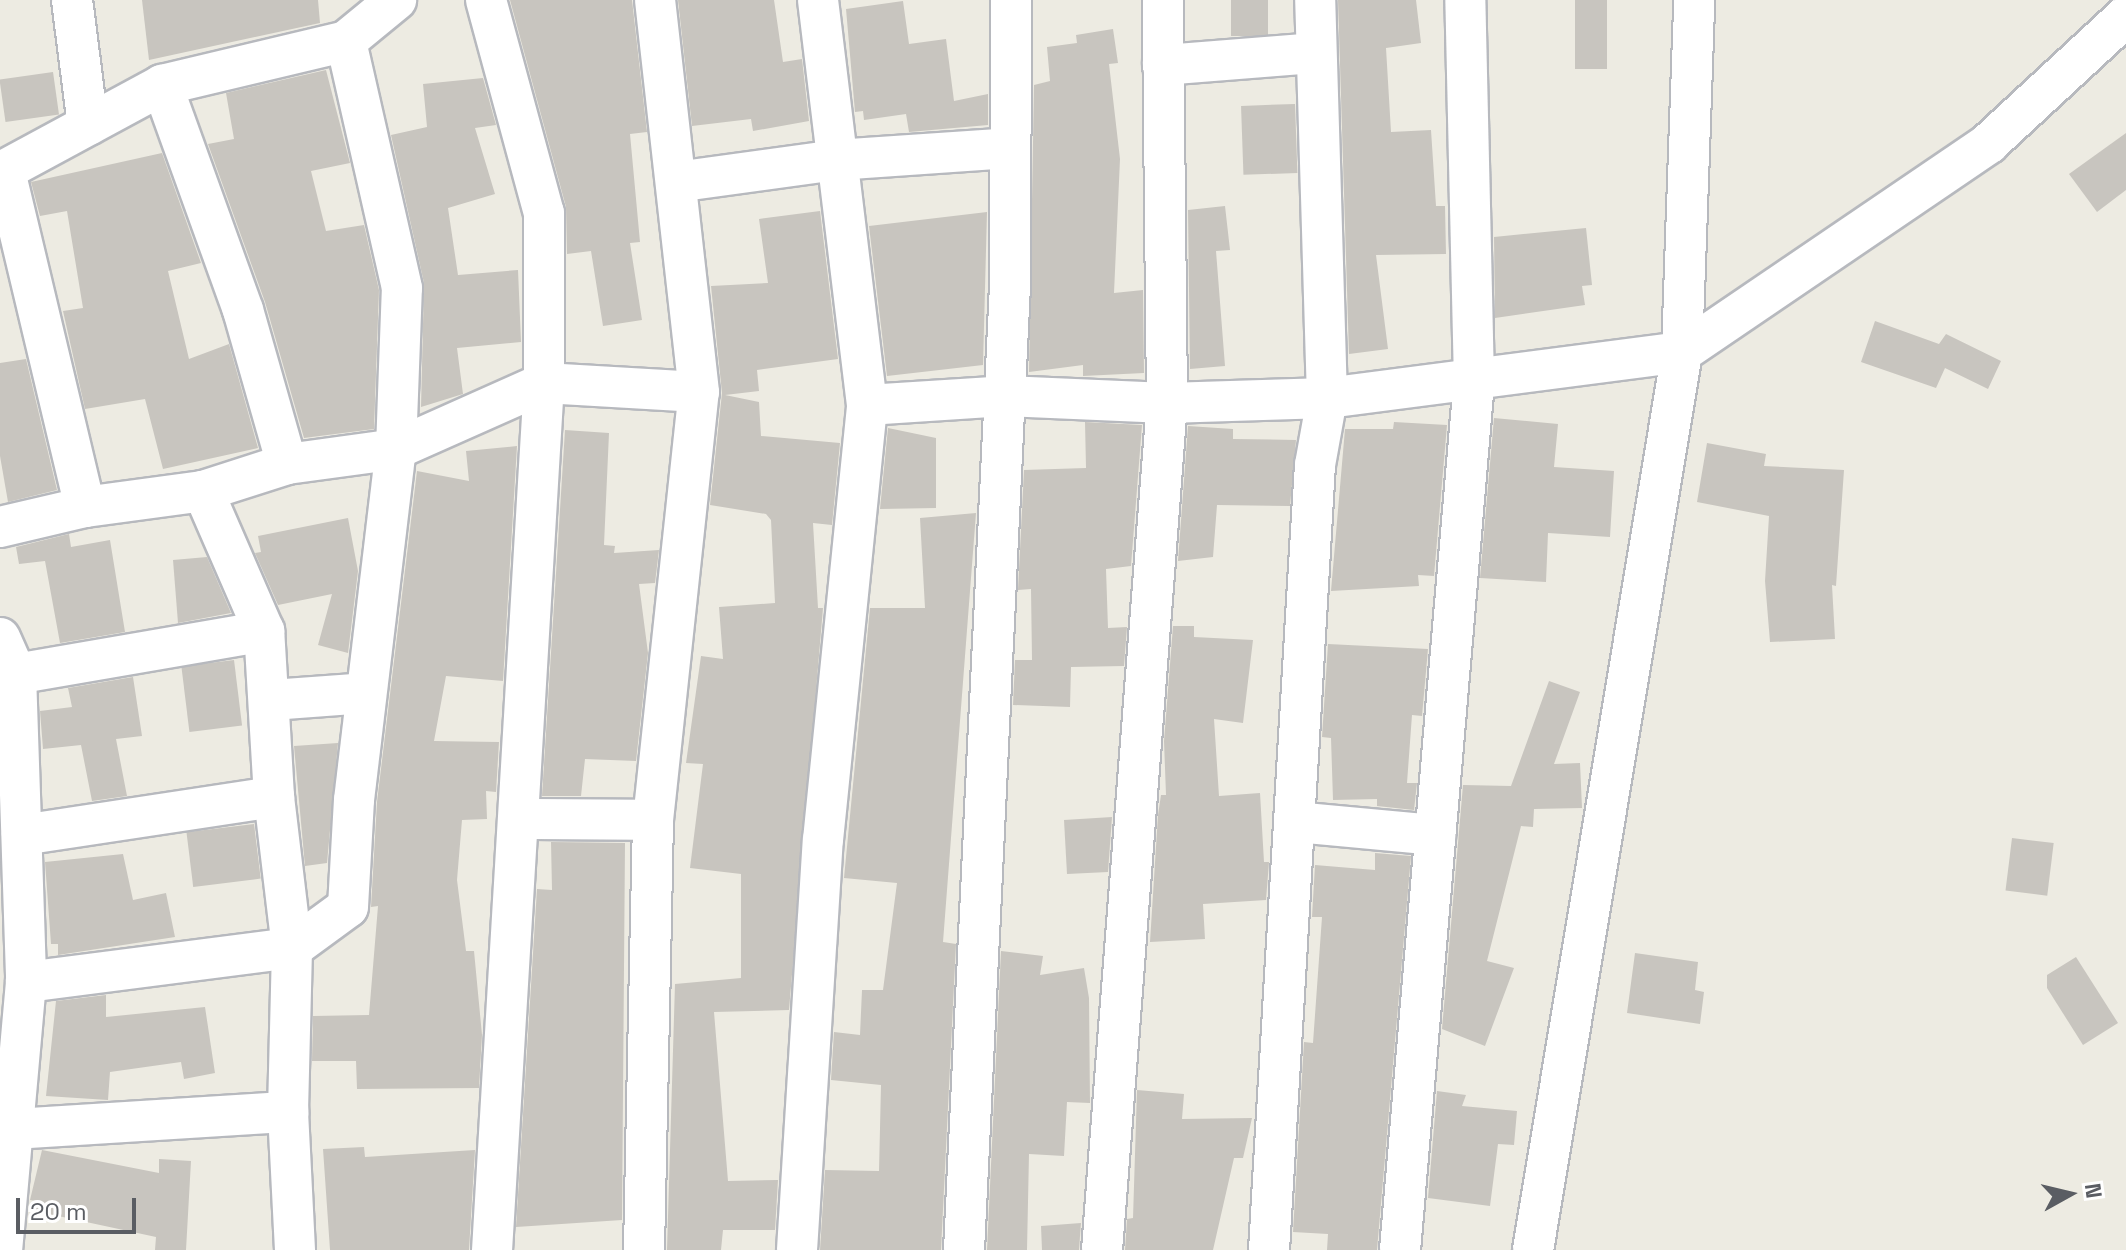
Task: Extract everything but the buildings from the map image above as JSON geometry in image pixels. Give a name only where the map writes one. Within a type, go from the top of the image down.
[{"type":"street","points":[[72,0],[88,125]]},
{"type":"street","points":[[85,507],[3,170],[162,85],[346,41],[396,0]]},
{"type":"street","points":[[486,0],[544,213],[544,383],[492,1250]]},
{"type":"street","points":[[644,1250],[653,820],[699,392],[655,0]]},
{"type":"street","points":[[797,1250],[823,840],[867,405],[818,0]]},
{"type":"street","points":[[964,1250],[1005,396],[1011,0]]},
{"type":"street","points":[[1102,1250],[1167,403],[1163,0]]},
{"type":"street","points":[[1269,1250],[1315,465],[1327,398],[1315,0]]},
{"type":"street","points":[[1400,1250],[1474,382],[1465,0]]},
{"type":"street","points":[[1533,1250],[1682,352],[1694,0]]},
{"type":"street","points":[[867,405],[1005,396],[1167,403],[1327,398],[1474,382],[1682,352],[1989,143],[2126,16]]},
{"type":"street","points":[[26,982],[292,948],[348,907],[366,693],[396,449],[402,288],[346,41]]},
{"type":"street","points":[[1163,65],[1316,53]]},
{"type":"street","points":[[162,85],[243,310],[287,464]]},
{"type":"street","points":[[676,182],[836,160],[1010,148]]},
{"type":"street","points":[[0,527],[85,507],[203,491],[287,464],[396,449],[544,383],[699,392]]},
{"type":"street","points":[[203,491],[264,631],[271,700],[274,797],[292,948],[288,1112],[295,1250]]},
{"type":"street","points":[[16,674],[264,631]]},
{"type":"street","points":[[0,638],[16,674],[26,982],[2,1250]]},
{"type":"street","points":[[271,700],[366,693]]},
{"type":"street","points":[[22,835],[274,797]]},
{"type":"street","points":[[519,819],[653,820]]},
{"type":"street","points":[[1295,822],[1435,835]]},
{"type":"street","points":[[15,1129],[288,1112]]}]
